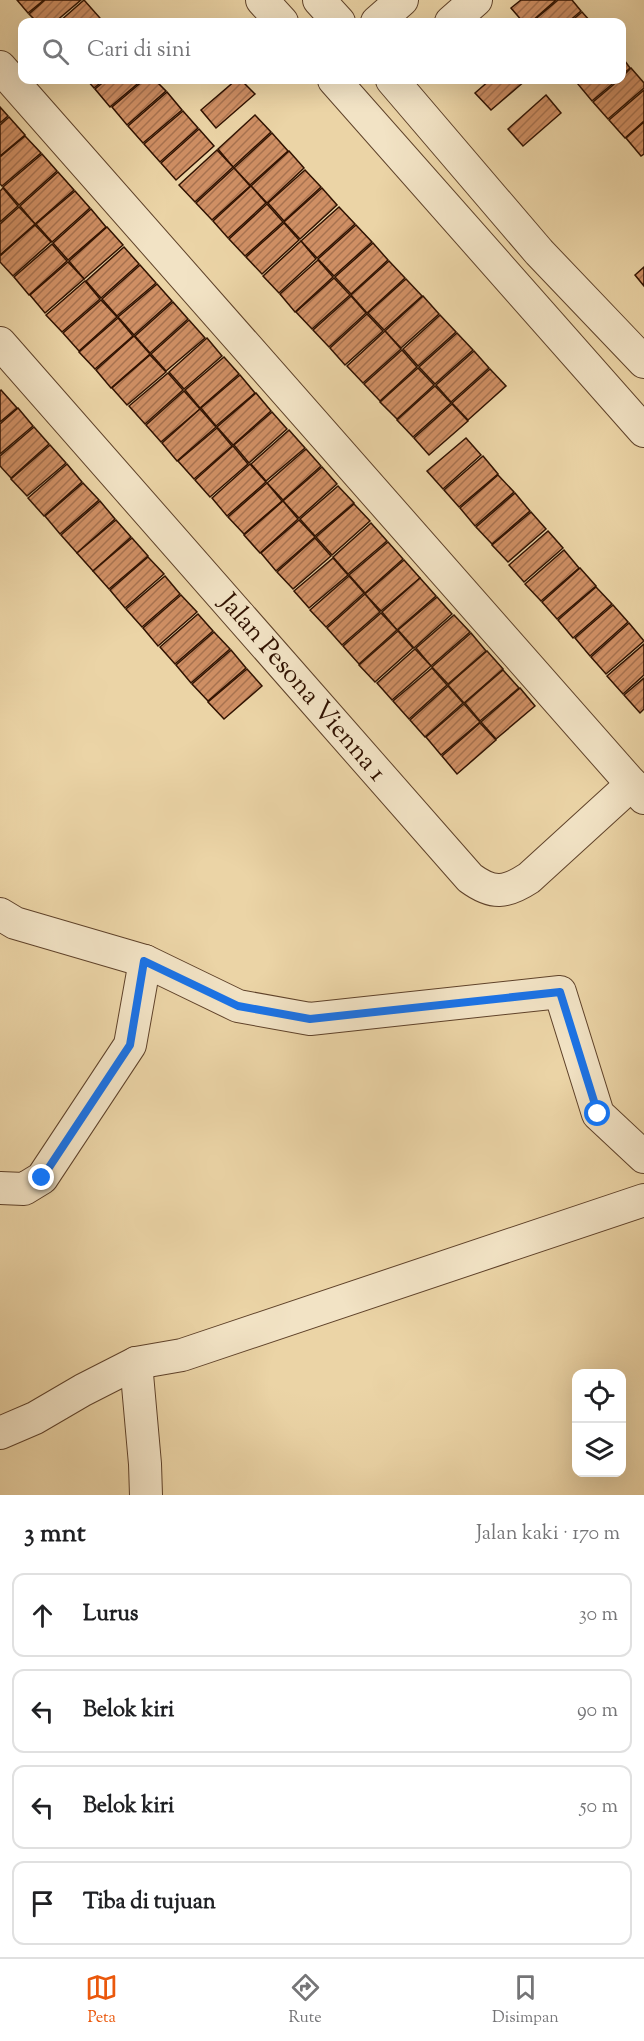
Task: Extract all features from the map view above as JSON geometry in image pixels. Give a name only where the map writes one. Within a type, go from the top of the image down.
[{"type":"street","points":[[262,0],[278,18]]},
{"type":"street","points":[[319,0],[335,18]]},
{"type":"street","points":[[382,18],[402,0]]},
{"type":"street","points":[[456,18],[476,0]]},
{"type":"street","points":[[0,67],[638,791]]},
{"type":"street","points":[[338,84],[644,431]]},
{"type":"street","points":[[360,107],[383,84]]},
{"type":"street","points":[[395,84],[539,252],[644,363]]},
{"type":"street","name":"Jalan Pesona Vienna 1","points":[[0,343],[470,878],[482,887],[499,891],[514,887],[529,878],[638,791]]},
{"type":"street","points":[[0,914],[15,922],[144,961],[238,1006],[310,1019],[560,992],[598,1114],[644,1157]]},
{"type":"street","points":[[0,1188],[24,1189],[42,1178],[117,1066],[130,1045],[144,961]]},
{"type":"street","points":[[0,1433],[35,1418],[83,1390],[136,1364],[182,1355],[644,1200]]},
{"type":"street","points":[[136,1364],[146,1464],[146,1495]]},
{"type":"building","points":[[17,0],[44,0],[28,13]]},
{"type":"building","points":[[45,0],[81,0],[60,18],[33,18],[29,14]]},
{"type":"building","points":[[84,0],[100,18],[64,18]]},
{"type":"building","points":[[521,0],[556,0],[536,18],[520,18],[511,8]]},
{"type":"building","points":[[558,0],[572,0],[581,11],[573,18],[537,18]]},
{"type":"building","points":[[582,12],[587,18],[575,18]]},
{"type":"building","points":[[631,68],[644,83],[644,88],[608,119],[593,102],[614,84],[626,84],[626,73]]},
{"type":"building","points":[[101,84],[137,84],[110,107],[95,89]]},
{"type":"building","points":[[139,84],[159,84],[166,91],[127,125],[112,107]]},
{"type":"building","points":[[231,84],[245,84],[255,94],[216,128],[201,110]]},
{"type":"building","points":[[485,84],[521,84],[491,110],[475,93]]},
{"type":"building","points":[[578,84],[612,84],[592,101]]},
{"type":"building","points":[[644,90],[644,121],[625,138],[609,120]]},
{"type":"building","points":[[167,92],[182,110],[143,143],[128,126]]},
{"type":"building","points":[[546,95],[561,113],[523,146],[508,129]]},
{"type":"building","points":[[0,107],[8,116],[0,123]]},
{"type":"building","points":[[183,111],[198,128],[160,162],[144,144]]},
{"type":"building","points":[[255,115],[271,132],[233,167],[218,149]]},
{"type":"building","points":[[9,117],[25,135],[0,156],[0,125]]},
{"type":"building","points":[[644,122],[644,154],[641,156],[626,138]]},
{"type":"building","points":[[199,129],[214,146],[176,180],[161,163]]},
{"type":"building","points":[[272,133],[288,151],[250,185],[234,168]]},
{"type":"building","points":[[25,136],[41,153],[2,186],[0,184],[0,157]]},
{"type":"building","points":[[217,150],[233,167],[195,202],[179,185]]},
{"type":"building","points":[[289,151],[304,168],[267,203],[251,186]]},
{"type":"building","points":[[42,154],[57,171],[19,205],[3,187]]},
{"type":"building","points":[[234,168],[250,186],[212,220],[196,203]]},
{"type":"building","points":[[305,170],[321,187],[284,221],[268,203]]},
{"type":"building","points":[[58,172],[74,190],[35,224],[20,206]]},
{"type":"building","points":[[251,186],[266,203],[228,238],[213,221]]},
{"type":"building","points":[[3,188],[18,206],[0,222],[0,191]]},
{"type":"building","points":[[322,188],[337,205],[300,239],[284,222]]},
{"type":"building","points":[[75,191],[90,208],[52,242],[36,224]]},
{"type":"building","points":[[267,204],[283,222],[245,256],[229,239]]},
{"type":"building","points":[[19,207],[35,224],[0,255],[0,224]]},
{"type":"building","points":[[339,207],[355,224],[317,258],[301,241]]},
{"type":"building","points":[[91,209],[106,227],[68,260],[53,243]]},
{"type":"building","points":[[284,223],[299,240],[262,274],[246,257]]},
{"type":"building","points":[[35,225],[51,242],[13,276],[0,262],[0,256]]},
{"type":"building","points":[[356,225],[372,242],[334,276],[318,259]]},
{"type":"building","points":[[107,227],[123,245],[84,279],[69,261]]},
{"type":"building","points":[[301,241],[316,259],[279,293],[263,276]]},
{"type":"building","points":[[373,243],[388,260],[351,294],[335,277]]},
{"type":"building","points":[[52,244],[67,261],[29,295],[14,277]]},
{"type":"building","points":[[124,247],[139,264],[101,298],[86,281]]},
{"type":"building","points":[[318,260],[333,277],[295,312],[280,294]]},
{"type":"building","points":[[389,261],[405,278],[367,313],[351,295]]},
{"type":"building","points":[[68,262],[84,279],[45,313],[30,295]]},
{"type":"building","points":[[140,265],[156,283],[117,316],[102,299]]},
{"type":"building","points":[[644,267],[644,286],[635,275]]},
{"type":"building","points":[[334,278],[350,295],[312,329],[296,312]]},
{"type":"building","points":[[406,279],[422,296],[384,330],[368,313]]},
{"type":"building","points":[[85,281],[100,299],[62,332],[46,315]]},
{"type":"building","points":[[157,284],[172,301],[134,335],[118,317]]},
{"type":"building","points":[[351,296],[366,313],[329,347],[313,330]]},
{"type":"building","points":[[423,296],[439,314],[401,348],[385,331]]},
{"type":"building","points":[[101,300],[117,317],[79,351],[63,333]]},
{"type":"building","points":[[173,302],[188,319],[150,353],[135,336]]},
{"type":"building","points":[[367,314],[383,331],[345,365],[330,348]]},
{"type":"building","points":[[440,315],[456,332],[418,366],[403,349]]},
{"type":"building","points":[[118,318],[133,336],[95,369],[79,352]]},
{"type":"building","points":[[189,320],[205,338],[166,371],[151,354]]},
{"type":"building","points":[[385,331],[401,349],[363,383],[347,366]]},
{"type":"building","points":[[457,333],[473,350],[435,384],[419,367]]},
{"type":"building","points":[[134,336],[150,354],[111,388],[96,370]]},
{"type":"building","points":[[207,338],[222,356],[184,389],[169,372]]},
{"type":"building","points":[[402,350],[417,367],[380,401],[364,384]]},
{"type":"building","points":[[474,351],[489,368],[451,402],[436,385]]},
{"type":"building","points":[[150,355],[166,372],[127,405],[112,388]]},
{"type":"building","points":[[224,357],[239,374],[200,408],[185,390]]},
{"type":"building","points":[[418,368],[434,385],[397,419],[380,402]]},
{"type":"building","points":[[490,369],[506,386],[468,420],[452,403]]},
{"type":"building","points":[[168,373],[183,390],[145,424],[129,406]]},
{"type":"building","points":[[240,375],[255,393],[216,426],[201,408]]},
{"type":"building","points":[[435,386],[451,403],[413,437],[397,420]]},
{"type":"building","points":[[0,391],[17,408],[0,422]]},
{"type":"building","points":[[184,391],[200,409],[161,442],[146,425]]},
{"type":"building","points":[[256,393],[271,411],[233,445],[217,427]]},
{"type":"building","points":[[452,404],[468,421],[429,455],[414,438]]},
{"type":"building","points":[[18,408],[33,426],[0,454],[0,424]]},
{"type":"building","points":[[200,409],[216,427],[177,461],[162,443]]},
{"type":"building","points":[[272,412],[287,429],[249,463],[234,445]]},
{"type":"building","points":[[34,427],[49,444],[11,478],[0,466],[0,456]]},
{"type":"building","points":[[217,428],[232,446],[194,479],[178,461]]},
{"type":"building","points":[[289,430],[305,448],[266,481],[251,464]]},
{"type":"building","points":[[466,438],[481,455],[443,489],[427,471]]},
{"type":"building","points":[[50,445],[66,463],[27,496],[11,479]]},
{"type":"building","points":[[233,446],[248,464],[210,497],[195,480]]},
{"type":"building","points":[[306,449],[321,466],[283,500],[267,483]]},
{"type":"building","points":[[483,456],[498,474],[459,507],[444,490]]},
{"type":"building","points":[[67,464],[82,482],[44,516],[28,498]]},
{"type":"building","points":[[250,464],[266,482],[227,516],[212,498]]},
{"type":"building","points":[[322,467],[337,484],[299,518],[283,501]]},
{"type":"building","points":[[498,475],[514,492],[475,526],[460,508]]},
{"type":"building","points":[[83,483],[99,500],[60,534],[45,516]]},
{"type":"building","points":[[267,483],[282,501],[244,534],[228,517]]},
{"type":"building","points":[[338,486],[354,503],[315,536],[300,519]]},
{"type":"building","points":[[515,493],[530,511],[492,544],[476,527]]},
{"type":"building","points":[[100,501],[115,519],[77,553],[61,535]]},
{"type":"building","points":[[283,501],[298,519],[260,553],[244,535]]},
{"type":"building","points":[[354,504],[370,521],[332,555],[316,537]]},
{"type":"building","points":[[531,512],[546,529],[508,562],[492,545]]},
{"type":"building","points":[[116,520],[131,537],[93,571],[77,553]]},
{"type":"building","points":[[299,520],[315,537],[276,571],[261,553]]},
{"type":"building","points":[[371,523],[387,541],[348,574],[333,557]]},
{"type":"building","points":[[548,531],[563,548],[524,582],[509,565]]},
{"type":"building","points":[[132,538],[148,556],[109,589],[93,571]]},
{"type":"building","points":[[315,538],[331,556],[293,589],[277,572]]},
{"type":"building","points":[[388,542],[403,559],[365,593],[349,575]]},
{"type":"building","points":[[564,550],[579,568],[541,601],[525,584]]},
{"type":"building","points":[[148,557],[164,574],[125,608],[110,590]]},
{"type":"building","points":[[333,558],[348,575],[309,608],[294,591]]},
{"type":"building","points":[[404,560],[420,578],[381,611],[365,594]]},
{"type":"building","points":[[580,568],[596,586],[557,619],[542,602]]},
{"type":"building","points":[[165,576],[180,594],[142,627],[126,609]]},
{"type":"building","points":[[349,576],[364,593],[326,627],[310,610]]},
{"type":"building","points":[[420,578],[436,596],[397,630],[382,612]]},
{"type":"building","points":[[596,587],[612,604],[573,638],[558,620]]},
{"type":"building","points":[[365,594],[380,612],[342,645],[327,628]]},
{"type":"building","points":[[181,595],[197,612],[158,646],[143,628]]},
{"type":"building","points":[[437,597],[452,614],[414,648],[398,630]]},
{"type":"building","points":[[613,605],[628,622],[590,656],[575,638]]},
{"type":"building","points":[[381,613],[397,630],[359,664],[343,646]]},
{"type":"building","points":[[198,614],[213,631],[175,664],[160,647]]},
{"type":"building","points":[[454,615],[470,632],[431,666],[416,648]]},
{"type":"building","points":[[629,623],[644,641],[606,674],[591,657]]},
{"type":"building","points":[[398,631],[413,648],[375,682],[359,665]]},
{"type":"building","points":[[214,632],[230,649],[191,683],[176,665]]},
{"type":"building","points":[[471,633],[486,651],[448,684],[432,667]]},
{"type":"building","points":[[644,644],[644,675],[623,694],[607,676]]},
{"type":"building","points":[[415,649],[431,666],[392,700],[377,683]]},
{"type":"building","points":[[231,650],[246,668],[208,701],[192,684]]},
{"type":"building","points":[[487,651],[503,669],[464,703],[448,685]]},
{"type":"building","points":[[432,668],[447,685],[409,719],[393,701]]},
{"type":"building","points":[[247,669],[262,686],[224,719],[208,702]]},
{"type":"building","points":[[503,670],[519,688],[480,721],[465,703]]},
{"type":"building","points":[[644,678],[644,709],[640,713],[624,695]]},
{"type":"building","points":[[448,686],[463,703],[425,737],[410,720]]},
{"type":"building","points":[[520,688],[535,706],[496,739],[481,722]]},
{"type":"building","points":[[464,704],[480,722],[441,755],[426,737]]},
{"type":"building","points":[[480,723],[496,740],[457,774],[442,756]]},
{"type":"route","points":[[42,1178],[130,1045],[144,961],[238,1006],[310,1019],[560,992],[598,1114]]}]
